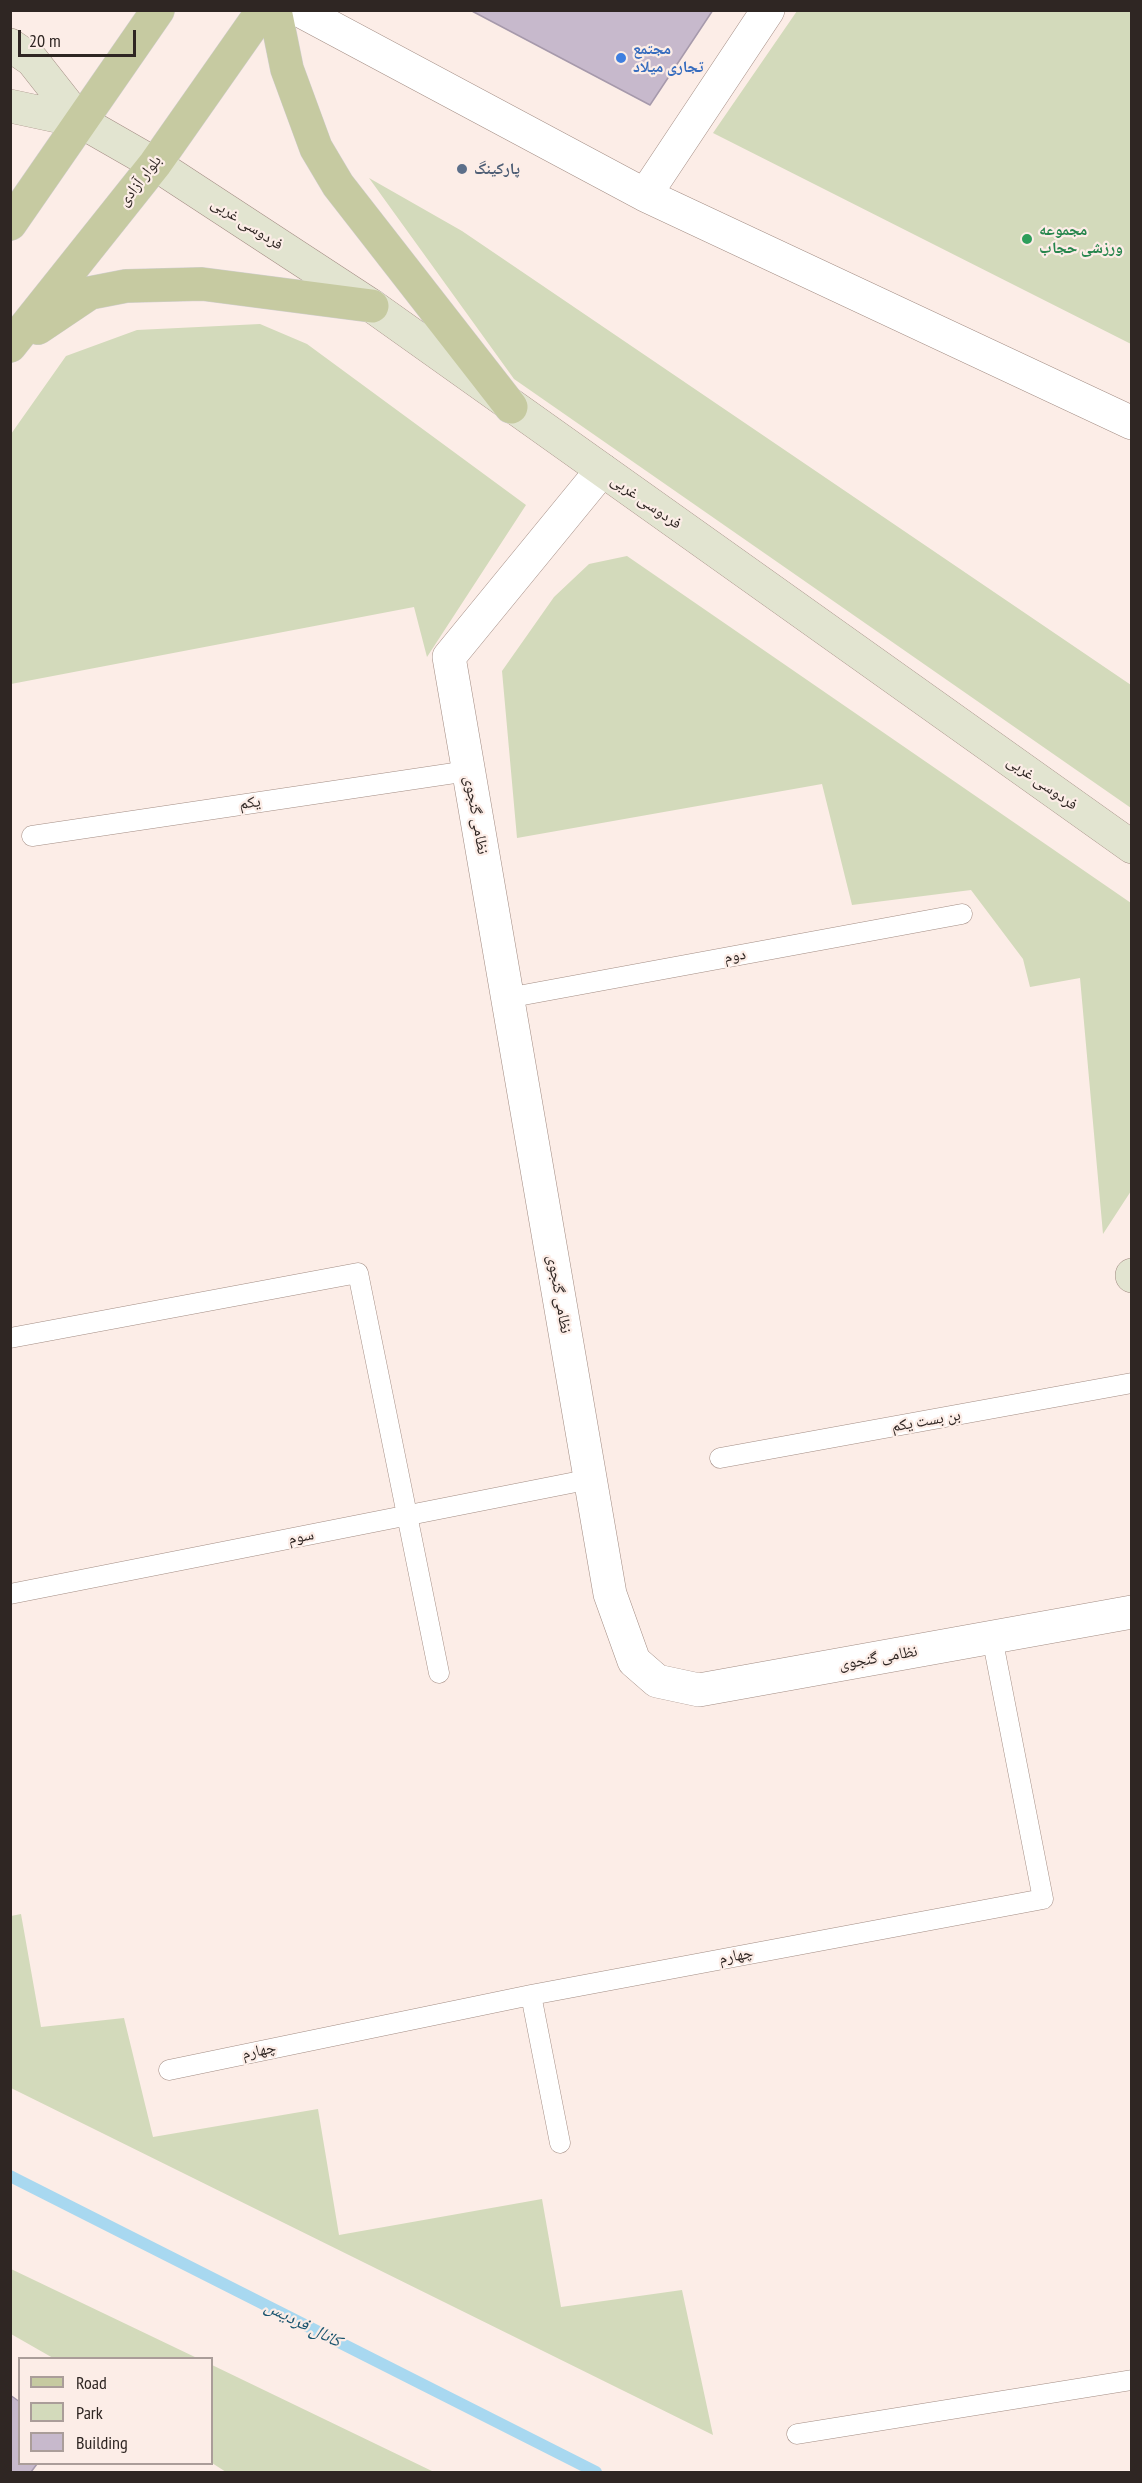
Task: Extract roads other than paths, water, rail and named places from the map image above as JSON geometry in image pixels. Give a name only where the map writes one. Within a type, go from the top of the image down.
[{"type":"main road","points":[[10,224],[158,10]]},
{"type":"main road","name":"بلوار آزادی","points":[[10,348],[155,164],[263,10]]},
{"type":"main road","points":[[275,10],[287,69],[316,148],[338,185],[512,407]]},
{"type":"main road","points":[[10,45],[32,60],[80,121]]},
{"type":"main road","points":[[10,106],[80,121]]},
{"type":"main road","name":"فردوسی غربی","points":[[80,121],[155,164],[372,306],[1131,847]]},
{"type":"main road","points":[[10,348],[61,310],[90,293],[126,286],[202,284],[372,306]]},
{"type":"street","points":[[299,10],[645,195],[1131,423]]},
{"type":"street","points":[[645,195],[768,10]]},
{"type":"street","name":"نظامی گنجوی","points":[[602,471],[449,657],[610,1594],[634,1661],[657,1681],[699,1690],[1131,1612]]},
{"type":"lane","name":"یکم","points":[[32,836],[468,771]]},
{"type":"lane","name":"دوم","points":[[507,998],[962,914]]},
{"type":"lane","points":[[10,1338],[358,1273],[440,1673]]},
{"type":"lane","name":"بن بست یکم","points":[[720,1458],[1131,1383]]},
{"type":"lane","name":"سوم","points":[[10,1594],[591,1479]]},
{"type":"lane","name":"چهارم","points":[[169,2070],[531,1995],[1043,1899],[992,1637]]},
{"type":"lane","points":[[531,1995],[560,2143]]},
{"type":"lane","points":[[797,2434],[1131,2380]]},
{"type":"waterway","name":"کانال فردیس","points":[[10,2176],[596,2472]]},
{"type":"place","name":"مجتمع تجاری میلاد","points":[[621,58]]},
{"type":"place","name":"پارکینگ","points":[[462,169]]},
{"type":"place","name":"مجموعه ورزشی حجاب","points":[[1027,239]]}]
